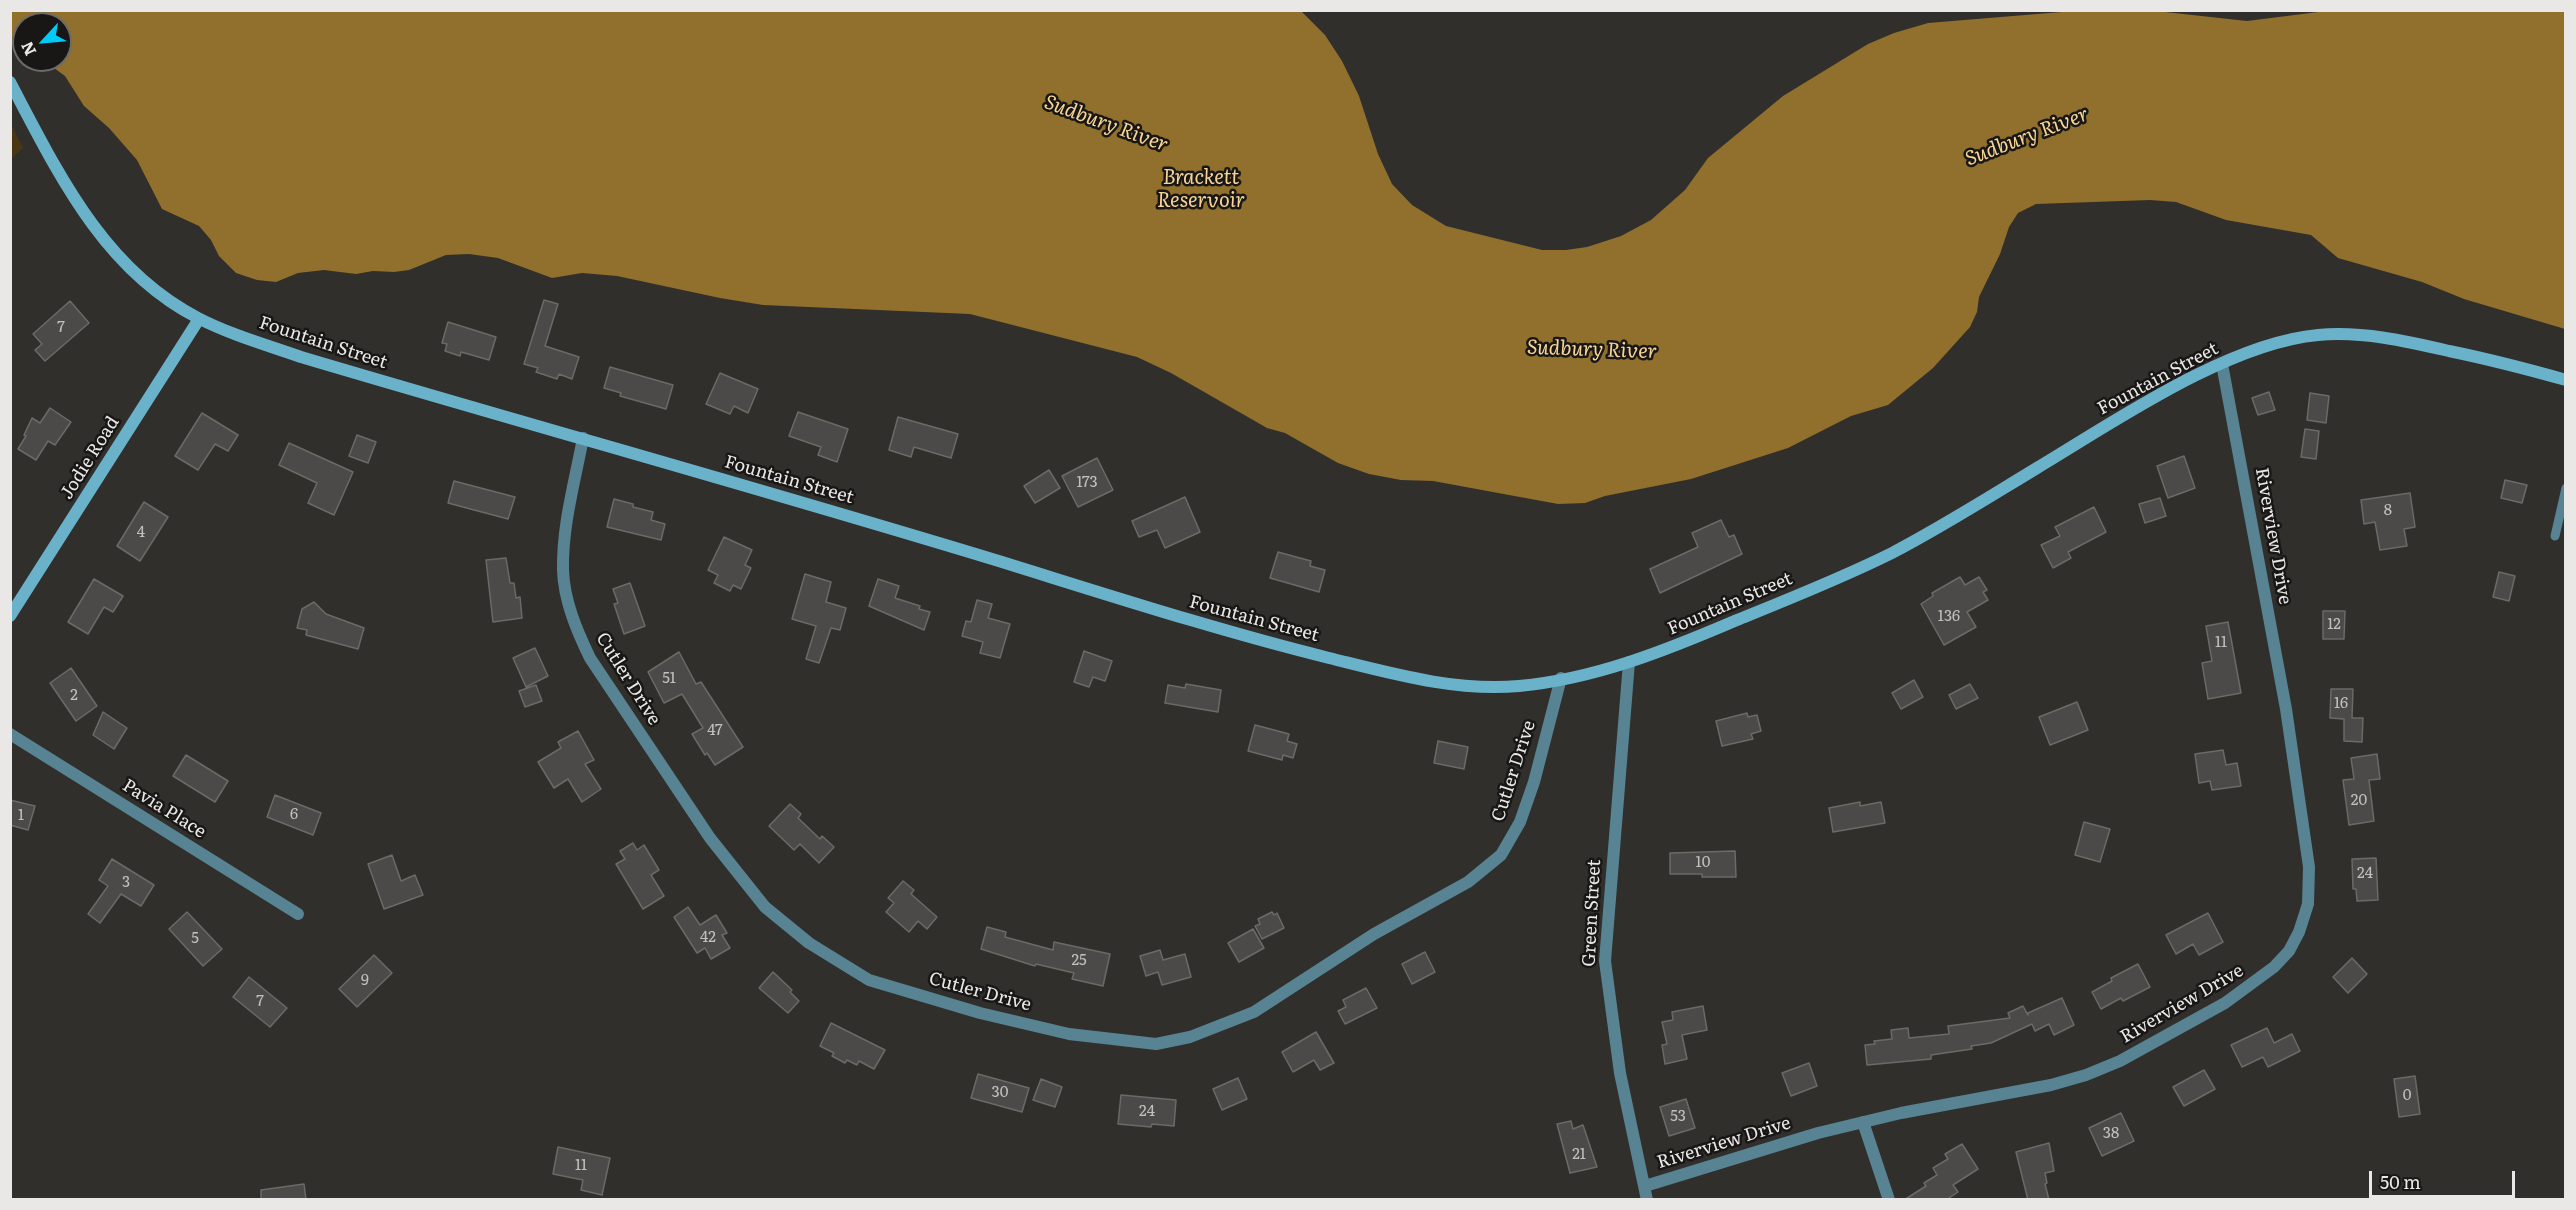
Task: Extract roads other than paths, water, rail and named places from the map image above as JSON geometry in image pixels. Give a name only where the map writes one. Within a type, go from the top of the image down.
[{"type":"street","name":"Fountain Street","points":[[10,82],[56,168],[97,232],[145,284],[199,319],[301,357],[992,559],[1240,636],[1412,677],[1473,686],[1518,686],[1561,678],[1629,662],[1674,647],[1885,556],[1932,532],[2153,399],[2222,364],[2267,347],[2315,335],[2358,335],[2397,339],[2522,367],[2565,380]]},
{"type":"street","name":"Jodie Road","points":[[10,616],[199,319]]},
{"type":"street","name":"Riverview Drive","points":[[1645,1186],[1818,1133],[2051,1085],[2086,1075],[2120,1061],[2225,1003],[2274,967],[2289,951],[2299,932],[2308,904],[2309,867],[2286,709],[2222,364]]},
{"type":"street","name":"Cutler Drive","points":[[583,438],[565,532],[563,571],[576,628],[590,658],[710,838],[765,907],[809,943],[869,980],[980,1013],[1069,1034],[1156,1044],[1190,1036],[1254,1012],[1374,933],[1468,882],[1501,855],[1520,822],[1534,782],[1561,678]]},
{"type":"street","name":"Green Street","points":[[1629,662],[1605,961],[1620,1073],[1647,1200]]},
{"type":"street","name":"Pavia Place","points":[[10,734],[298,914]]},
{"type":"street","points":[[1863,1122],[1889,1200]]},
{"type":"lane","points":[[2555,536],[2565,488]]},
{"type":"water","name":"Brackett Reservoir","points":[[11,10],[1301,11],[1325,35],[1342,61],[1359,96],[1378,154],[1392,184],[1412,205],[1446,226],[1542,250],[1566,250],[1587,247],[1621,236],[1651,220],[1685,190],[1708,158],[1783,96],[1868,44],[1928,23],[2086,10],[2156,11],[2247,21],[2334,10],[2565,11],[2565,329],[2464,299],[2422,282],[2338,258],[2311,235],[2226,220],[2176,202],[2150,200],[2036,204],[2018,213],[2009,227],[2000,254],[1979,297],[1977,312],[1970,327],[1933,368],[1888,405],[1851,416],[1788,448],[1691,479],[1605,496],[1585,503],[1558,504],[1433,481],[1401,480],[1369,474],[1338,463],[1285,433],[1267,428],[1171,373],[1137,357],[970,314],[763,305],[617,276],[582,273],[552,278],[498,258],[469,254],[446,255],[409,270],[394,272],[373,271],[356,274],[324,270],[298,273],[276,282],[257,280],[236,273],[219,256],[211,240],[199,226],[162,209],[137,160],[109,128],[84,106],[65,76],[60,72],[72,72],[72,12],[12,12],[12,43],[10,42]]},
{"type":"water label","name":"Sudbury River","points":[[1106,124]]},
{"type":"water label","name":"Sudbury River","points":[[2027,137]]},
{"type":"water label","name":"Sudbury River","points":[[1592,350]]}]
